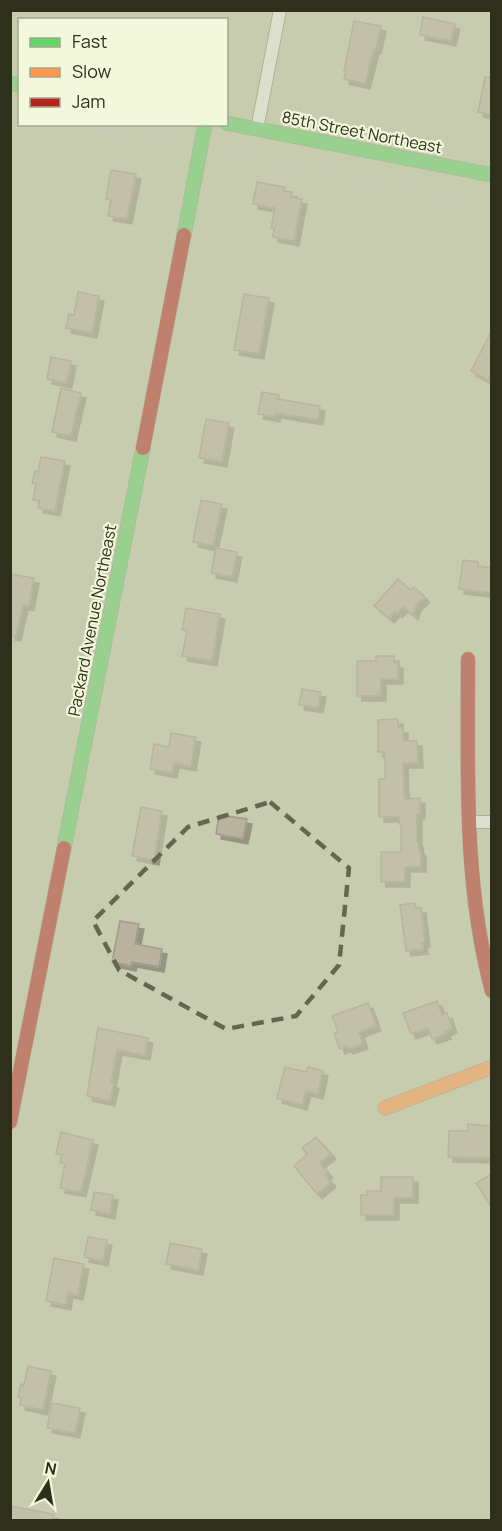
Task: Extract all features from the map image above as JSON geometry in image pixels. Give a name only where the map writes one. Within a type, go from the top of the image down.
[{"type":"street","points":[[257,129],[280,10]]},
{"type":"street","name":"85th Street Northeast","points":[[228,123],[492,175]]},
{"type":"street","name":"Packard Avenue Northeast","points":[[10,1122],[205,126]]},
{"type":"street","points":[[468,659],[472,886],[477,926],[492,991]]},
{"type":"street","points":[[470,822],[492,822]]},
{"type":"street","points":[[385,1108],[492,1067]]},
{"type":"path","points":[[90,126],[185,144]]},
{"type":"path","points":[[219,151],[492,204]]},
{"type":"highlighted area","points":[[270,802],[349,868],[339,965],[296,1016],[226,1029],[119,970],[93,921],[188,827]]},
{"type":"building","points":[[423,17],[455,24],[451,41],[420,35]]},
{"type":"building","points":[[354,21],[381,26],[365,84],[344,79]]},
{"type":"building","points":[[485,77],[492,77],[492,115],[478,112]]},
{"type":"building","points":[[111,170],[136,174],[127,219],[108,216],[111,200],[106,199]]},
{"type":"building","points":[[257,182],[285,187],[284,191],[292,192],[291,197],[302,199],[294,241],[273,237],[274,228],[271,228],[275,208],[253,204]]},
{"type":"building","points":[[78,292],[99,296],[92,333],[66,328],[69,314],[74,315]]},
{"type":"building","points":[[244,294],[269,298],[259,354],[234,350]]},
{"type":"building","points":[[492,330],[492,373],[488,380],[471,371]]},
{"type":"building","points":[[51,357],[71,361],[67,383],[47,379]]},
{"type":"building","points":[[61,388],[81,393],[71,436],[52,432]]},
{"type":"building","points":[[262,392],[279,395],[278,399],[320,406],[318,420],[276,413],[275,417],[258,414]]},
{"type":"building","points":[[206,419],[229,423],[222,462],[199,458]]},
{"type":"building","points":[[41,457],[65,461],[55,511],[38,508],[40,501],[33,500],[36,484],[32,483],[35,471],[38,472]]},
{"type":"building","points":[[201,500],[222,504],[213,546],[193,542]]},
{"type":"building","points":[[216,548],[237,552],[232,577],[211,573]]},
{"type":"building","points":[[463,560],[478,562],[478,566],[492,568],[492,593],[459,589]]},
{"type":"building","points":[[10,574],[34,578],[29,606],[23,605],[16,636],[10,635]]},
{"type":"building","points":[[398,579],[411,590],[414,587],[425,597],[416,606],[413,615],[403,607],[389,618],[374,606]]},
{"type":"building","points":[[186,608],[220,614],[212,661],[182,656],[187,631],[182,630]]},
{"type":"building","points":[[376,656],[394,656],[394,663],[398,663],[398,679],[381,679],[381,696],[357,696],[357,661],[376,661]]},
{"type":"building","points":[[302,689],[321,692],[318,708],[299,705]]},
{"type":"building","points":[[398,719],[398,728],[403,728],[403,741],[417,741],[418,763],[403,763],[405,799],[420,798],[420,814],[417,814],[417,842],[421,851],[421,867],[405,867],[405,882],[381,882],[381,852],[401,852],[401,824],[399,824],[399,817],[379,817],[379,779],[385,779],[385,752],[378,752],[378,720]]},
{"type":"building","points":[[171,733],[196,737],[191,766],[174,763],[172,773],[150,769],[154,744],[169,747]]},
{"type":"building","points":[[141,807],[162,811],[154,860],[132,856]]},
{"type":"building","points":[[219,815],[247,819],[243,839],[216,834]]},
{"type":"building","points":[[415,903],[416,908],[421,908],[425,942],[422,942],[423,949],[406,951],[400,905]]},
{"type":"building","points":[[120,921],[139,924],[135,944],[162,949],[159,967],[132,962],[131,966],[112,962]]},
{"type":"building","points":[[437,1001],[442,1015],[447,1013],[452,1028],[445,1031],[446,1034],[432,1039],[428,1028],[411,1034],[403,1013]]},
{"type":"building","points":[[368,1003],[376,1026],[359,1032],[363,1044],[340,1049],[334,1033],[338,1032],[332,1016]]},
{"type":"building","points":[[98,1028],[148,1038],[145,1055],[117,1050],[110,1101],[87,1096]]},
{"type":"building","points":[[285,1067],[306,1072],[308,1067],[323,1071],[318,1094],[306,1091],[302,1105],[277,1098]]},
{"type":"building","points":[[468,1124],[492,1126],[492,1158],[448,1157],[449,1131],[468,1131]]},
{"type":"building","points":[[61,1132],[93,1140],[81,1192],[60,1188],[65,1164],[60,1163],[62,1155],[56,1154]]},
{"type":"building","points":[[316,1137],[331,1154],[320,1163],[328,1173],[325,1175],[331,1182],[317,1194],[294,1166],[307,1154],[302,1148]]},
{"type":"building","points":[[492,1174],[492,1208],[476,1183]]},
{"type":"building","points":[[381,1177],[413,1177],[413,1198],[394,1198],[394,1215],[361,1215],[361,1195],[368,1195],[367,1191],[381,1191]]},
{"type":"building","points":[[94,1192],[113,1195],[110,1214],[91,1210]]},
{"type":"building","points":[[88,1237],[107,1240],[103,1261],[84,1257]]},
{"type":"building","points":[[170,1243],[202,1249],[198,1270],[166,1264]]},
{"type":"building","points":[[54,1258],[84,1264],[78,1295],[68,1293],[66,1305],[46,1301]]},
{"type":"building","points":[[28,1366],[51,1371],[43,1410],[20,1405],[21,1398],[18,1397],[21,1384],[24,1385]]},
{"type":"building","points":[[52,1403],[80,1408],[75,1433],[47,1428]]},
{"type":"building","points":[[10,1506],[54,1514],[53,1521],[10,1521]]},
{"type":"traffic: fast","points":[[10,83],[18,85]]},
{"type":"traffic: fast","points":[[228,123],[492,175]]},
{"type":"traffic: fast","points":[[184,235],[205,126]]},
{"type":"traffic: fast","points":[[64,848],[143,448]]},
{"type":"traffic: slow","points":[[385,1108],[492,1067]]},
{"type":"traffic: jam","points":[[143,448],[184,235]]},
{"type":"traffic: jam","points":[[468,659],[468,784],[472,868],[476,909],[492,991]]},
{"type":"traffic: jam","points":[[10,1122],[64,848]]}]
